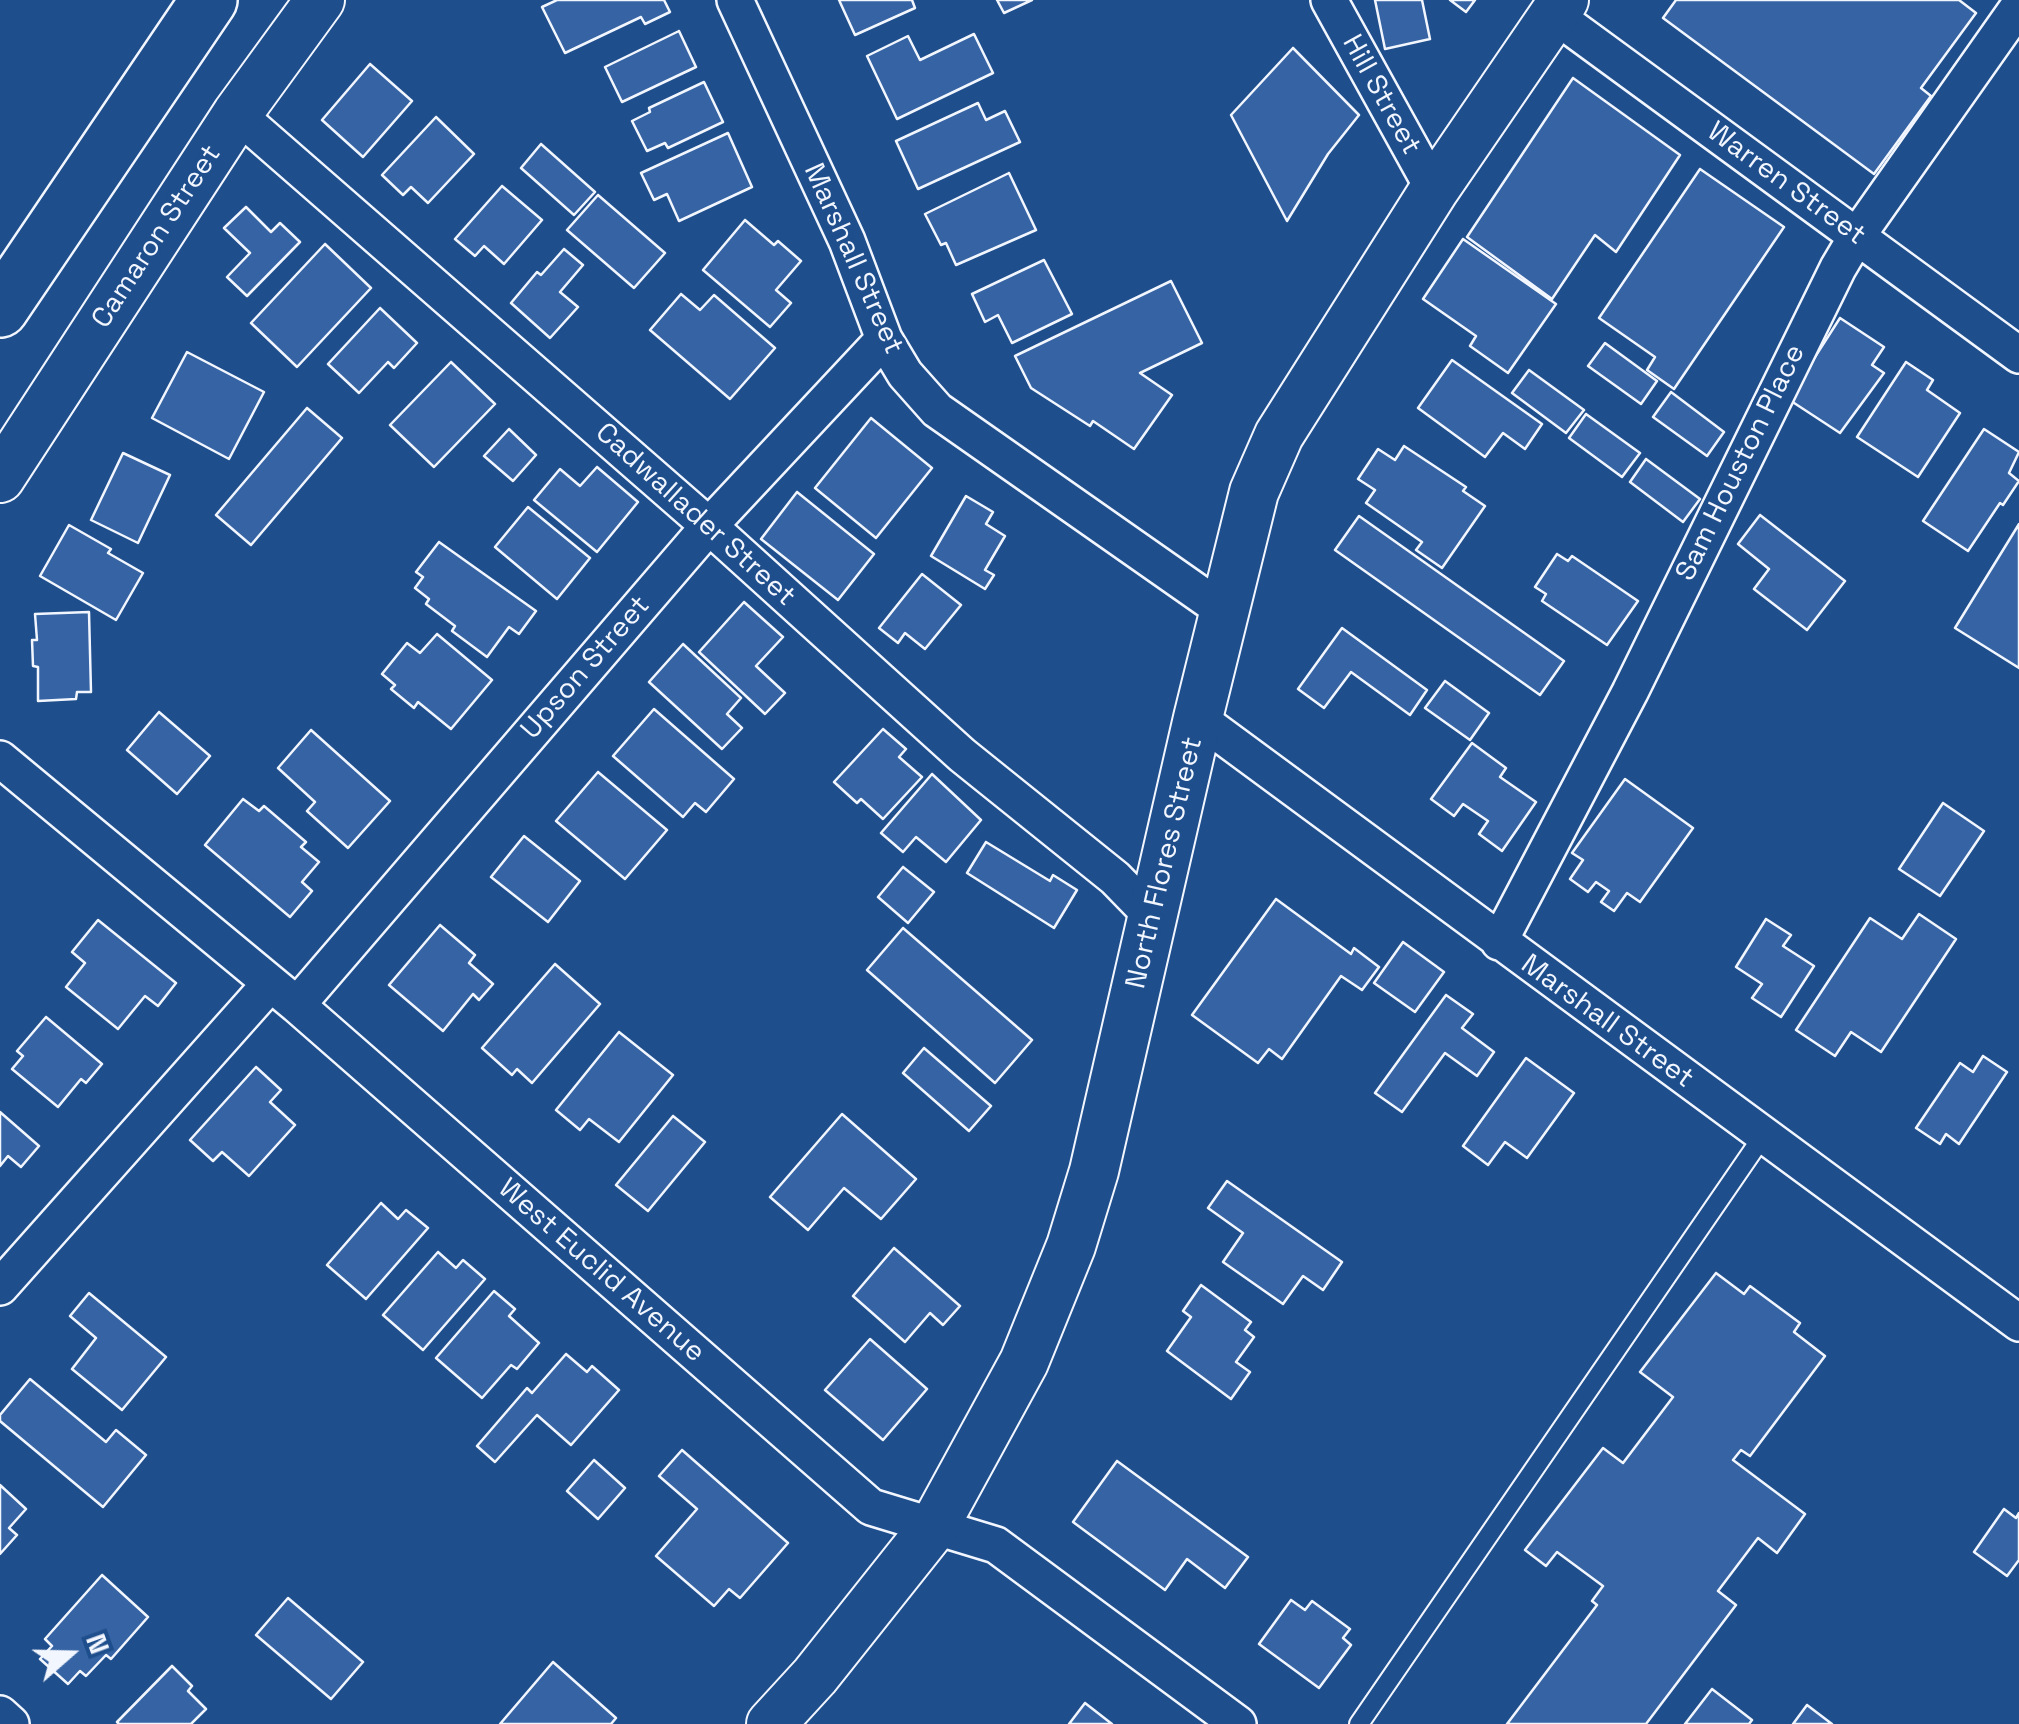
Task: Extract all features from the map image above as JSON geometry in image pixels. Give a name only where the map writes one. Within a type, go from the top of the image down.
[{"type":"highway","points":[[0,308],[209,0]]},
{"type":"main road","name":"Camaron Street","points":[[0,478],[236,114],[320,0]]},
{"type":"main road","name":"North Flores Street","points":[[771,1724],[815,1676],[935,1524],[1024,1362],[1071,1246],[1115,1089],[1198,718],[1254,492],[1279,435],[1434,190],[1558,7]]},
{"type":"street","name":"Marshall Street","points":[[735,0],[847,241],[884,338],[905,374],[937,410],[1224,611]]},
{"type":"street","name":"Hill Street","points":[[1329,0],[1434,190]]},
{"type":"street","name":"Sam Houston Place","points":[[1499,942],[1630,692],[1781,379],[1857,236],[2019,6]]},
{"type":"street","name":"Warren Street","points":[[1558,7],[2019,355]]},
{"type":"street","name":"Cadwallader Street","points":[[236,114],[709,526],[962,755],[1115,878],[1152,916]]},
{"type":"street","name":"Upson Street","points":[[0,1288],[283,995],[884,338]]},
{"type":"street","name":"Marshall Street","points":[[1198,718],[2019,1322]]},
{"type":"street","name":"West Euclid Avenue","points":[[0,759],[283,995],[871,1507],[996,1545],[1238,1724]]},
{"type":"street","points":[[0,1714],[11,1724]]},
{"type":"lane","points":[[1360,1724],[1763,1136]]},
{"type":"building","points":[[557,0],[664,0],[670,12],[645,24],[641,17],[565,53],[542,7]]},
{"type":"building","points":[[839,0],[912,0],[915,8],[855,35]]},
{"type":"building","points":[[997,0],[1032,0],[1004,13]]},
{"type":"building","points":[[1375,0],[1422,0],[1430,39],[1385,49]]},
{"type":"building","points":[[1450,0],[1475,0],[1466,12]]},
{"type":"building","points":[[1676,0],[1959,0],[1976,13],[1921,88],[1931,96],[1874,174],[1663,18]]},
{"type":"building","points":[[679,31],[696,67],[622,102],[605,67]]},
{"type":"building","points":[[974,34],[993,73],[897,119],[867,56],[908,36],[920,60]]},
{"type":"building","points":[[1293,48],[1359,115],[1328,154],[1287,221],[1231,115]]},
{"type":"building","points":[[370,64],[412,101],[363,157],[322,120]]},
{"type":"building","points":[[1573,78],[1680,155],[1616,252],[1595,235],[1552,299],[1467,237]]},
{"type":"building","points":[[704,82],[723,122],[668,148],[665,143],[647,151],[632,121],[650,112],[649,108]]},
{"type":"building","points":[[978,103],[986,120],[1005,111],[1020,142],[918,189],[896,141]]},
{"type":"building","points":[[436,117],[474,154],[428,203],[411,187],[403,195],[382,175]]},
{"type":"building","points":[[728,133],[752,187],[679,221],[667,194],[654,200],[641,173]]},
{"type":"building","points":[[541,144],[595,192],[574,215],[521,168]]},
{"type":"building","points":[[1700,169],[1784,227],[1674,389],[1647,370],[1655,357],[1599,318]]},
{"type":"building","points":[[1009,173],[1036,230],[956,265],[925,214]]},
{"type":"building","points":[[502,186],[542,220],[504,264],[484,246],[475,256],[455,239]]},
{"type":"building","points":[[598,195],[665,253],[634,288],[567,230]]},
{"type":"building","points":[[246,207],[271,232],[280,223],[300,242],[247,296],[227,277],[250,253],[224,228]]},
{"type":"building","points":[[745,220],[774,245],[778,241],[801,261],[776,290],[791,303],[770,327],[703,270]]},
{"type":"building","points":[[1463,239],[1556,304],[1508,373],[1470,346],[1476,336],[1423,299]]},
{"type":"building","points":[[325,244],[371,288],[297,367],[251,323]]},
{"type":"building","points":[[564,249],[583,265],[560,292],[578,307],[550,338],[511,303],[537,272],[541,275]]},
{"type":"building","points":[[1044,260],[1072,314],[1012,343],[998,315],[985,322],[972,294]]},
{"type":"building","points":[[1171,281],[1202,343],[1140,373],[1172,395],[1134,449],[1093,421],[1090,426],[1031,388],[1015,356]]},
{"type":"building","points":[[681,294],[700,310],[714,295],[775,348],[730,399],[650,330]]},
{"type":"building","points":[[380,308],[417,343],[394,368],[388,362],[359,393],[328,364]]},
{"type":"building","points":[[1840,318],[1884,347],[1872,365],[1884,373],[1840,433],[1788,399]]},
{"type":"building","points":[[1605,343],[1657,381],[1641,404],[1588,366]]},
{"type":"building","points":[[187,352],[264,392],[229,459],[152,418]]},
{"type":"building","points":[[1452,360],[1542,424],[1525,449],[1503,433],[1485,457],[1418,408]]},
{"type":"building","points":[[451,362],[495,404],[434,467],[390,425]]},
{"type":"building","points":[[1906,362],[1933,380],[1927,390],[1960,413],[1918,477],[1857,437]]},
{"type":"building","points":[[1529,370],[1584,410],[1566,433],[1512,393]]},
{"type":"building","points":[[1671,392],[1724,432],[1707,456],[1653,417]]},
{"type":"building","points":[[307,408],[342,438],[251,545],[216,515]]},
{"type":"building","points":[[1586,414],[1640,453],[1622,477],[1569,438]]},
{"type":"building","points":[[871,418],[932,468],[876,538],[815,488]]},
{"type":"building","points":[[509,429],[536,455],[513,481],[484,456]]},
{"type":"building","points":[[1984,429],[2019,452],[2009,473],[2019,481],[1968,551],[1923,521]]},
{"type":"building","points":[[1404,446],[1466,487],[1463,491],[1485,506],[1442,568],[1416,550],[1422,542],[1366,503],[1375,490],[1358,479],[1378,449],[1395,460]]},
{"type":"building","points":[[123,453],[170,475],[138,543],[91,520]]},
{"type":"building","points":[[1646,459],[1700,499],[1683,522],[1630,482]]},
{"type":"building","points":[[597,467],[638,502],[597,552],[534,500],[560,469],[580,486]]},
{"type":"building","points":[[797,492],[874,554],[838,600],[761,539]]},
{"type":"building","points":[[966,496],[993,512],[986,524],[1005,536],[985,570],[994,575],[985,589],[931,556]]},
{"type":"building","points":[[528,507],[590,558],[557,599],[495,547]]},
{"type":"building","points":[[1760,515],[1845,581],[1807,630],[1754,589],[1769,569],[1738,544]]},
{"type":"building","points":[[1359,516],[1564,661],[1540,695],[1335,550]]},
{"type":"building","points":[[2019,524],[2019,668],[1955,628]]},
{"type":"building","points":[[69,525],[143,573],[116,620],[40,576]]},
{"type":"building","points":[[439,542],[536,611],[519,634],[509,627],[487,657],[452,631],[455,626],[426,604],[429,599],[415,588],[423,577],[416,572]]},
{"type":"building","points":[[1557,554],[1568,561],[1572,556],[1638,601],[1607,645],[1542,601],[1546,594],[1535,587]]},
{"type":"building","points":[[922,574],[961,605],[925,649],[905,633],[898,643],[879,628]]},
{"type":"building","points":[[744,602],[783,637],[756,666],[785,693],[765,714],[699,652]]},
{"type":"building","points":[[89,612],[91,692],[77,692],[76,699],[38,701],[38,667],[33,666],[32,640],[37,640],[35,614]]},
{"type":"building","points":[[1342,628],[1427,690],[1410,715],[1351,672],[1324,708],[1298,689]]},
{"type":"building","points":[[437,634],[492,680],[451,729],[418,702],[414,708],[391,689],[395,685],[382,674],[407,643],[420,653]]},
{"type":"building","points":[[683,644],[741,698],[727,714],[742,728],[722,749],[649,682]]},
{"type":"building","points":[[1445,681],[1489,713],[1470,740],[1425,708]]},
{"type":"building","points":[[654,709],[734,779],[706,812],[695,803],[683,817],[613,756]]},
{"type":"building","points":[[159,712],[210,756],[177,794],[127,750]]},
{"type":"building","points":[[883,729],[906,749],[899,757],[922,777],[883,819],[834,782]]},
{"type":"building","points":[[311,730],[390,801],[348,848],[307,811],[315,802],[278,768]]},
{"type":"building","points":[[1472,743],[1506,768],[1500,777],[1536,802],[1502,851],[1479,834],[1488,821],[1463,804],[1454,816],[1431,799]]},
{"type":"building","points":[[598,772],[667,830],[625,879],[556,821]]},
{"type":"building","points":[[932,774],[981,820],[946,862],[916,837],[903,852],[881,833]]},
{"type":"building","points":[[1625,779],[1693,828],[1640,902],[1627,893],[1614,911],[1601,902],[1609,891],[1596,882],[1588,892],[1570,879],[1583,860],[1572,853]]},
{"type":"building","points":[[243,799],[259,811],[264,806],[306,842],[301,847],[319,862],[302,882],[312,891],[290,917],[205,845]]},
{"type":"building","points":[[1943,803],[1984,831],[1940,896],[1899,869]]},
{"type":"building","points":[[524,836],[580,881],[548,922],[491,877]]},
{"type":"building","points":[[986,842],[1050,881],[1053,875],[1077,890],[1054,928],[967,873]]},
{"type":"building","points":[[903,867],[934,892],[908,923],[878,897]]},
{"type":"building","points":[[1276,899],[1351,954],[1354,948],[1379,967],[1362,990],[1341,976],[1282,1059],[1269,1049],[1258,1063],[1192,1015]]},
{"type":"building","points":[[1919,914],[1956,939],[1881,1052],[1851,1032],[1835,1056],[1796,1030],[1870,918],[1902,939]]},
{"type":"building","points":[[1766,919],[1791,935],[1783,946],[1814,966],[1781,1017],[1752,998],[1762,984],[1736,967]]},
{"type":"building","points":[[98,920],[176,983],[158,1006],[145,996],[118,1029],[66,987],[85,963],[72,952]]},
{"type":"building","points":[[440,925],[475,955],[469,963],[493,984],[479,1000],[473,994],[443,1031],[389,985]]},
{"type":"building","points":[[903,928],[1032,1040],[995,1083],[867,970]]},
{"type":"building","points":[[1403,942],[1444,972],[1415,1012],[1374,983]]},
{"type":"building","points":[[555,964],[600,1004],[532,1083],[517,1069],[512,1075],[482,1048]]},
{"type":"building","points":[[1446,995],[1473,1014],[1462,1028],[1494,1052],[1477,1076],[1445,1053],[1402,1112],[1375,1093]]},
{"type":"building","points":[[46,1017],[102,1064],[86,1083],[81,1079],[58,1107],[12,1069],[23,1056],[17,1051]]},
{"type":"building","points":[[619,1032],[673,1075],[619,1142],[589,1119],[580,1130],[556,1110]]},
{"type":"building","points":[[924,1048],[991,1106],[969,1131],[903,1073]]},
{"type":"building","points":[[1983,1056],[2007,1072],[1959,1144],[1946,1134],[1940,1144],[1916,1128],[1960,1063],[1973,1072]]},
{"type":"building","points":[[1526,1058],[1574,1093],[1527,1158],[1505,1142],[1488,1165],[1463,1146]]},
{"type":"building","points":[[256,1067],[281,1090],[270,1102],[295,1125],[249,1176],[222,1152],[213,1161],[190,1140]]},
{"type":"building","points":[[0,1112],[39,1146],[21,1167],[8,1156],[0,1166]]},
{"type":"building","points":[[842,1114],[916,1179],[881,1219],[844,1188],[808,1230],[770,1197]]},
{"type":"building","points":[[673,1116],[705,1142],[648,1211],[616,1185]]},
{"type":"building","points":[[1227,1181],[1342,1262],[1323,1290],[1303,1276],[1283,1304],[1223,1262],[1243,1233],[1208,1208]]},
{"type":"building","points":[[381,1203],[398,1219],[406,1210],[428,1228],[366,1299],[327,1265]]},
{"type":"building","points":[[894,1248],[960,1306],[943,1325],[930,1313],[905,1342],[853,1296]]},
{"type":"building","points":[[438,1252],[456,1268],[463,1260],[485,1279],[423,1350],[383,1315]]},
{"type":"building","points":[[1716,1273],[1744,1294],[1750,1286],[1800,1323],[1794,1332],[1825,1356],[1750,1456],[1741,1450],[1733,1460],[1805,1514],[1777,1553],[1758,1538],[1718,1591],[1736,1605],[1646,1724],[1507,1724],[1597,1605],[1592,1601],[1603,1586],[1557,1552],[1546,1566],[1525,1550],[1603,1448],[1623,1463],[1673,1397],[1640,1372]]},
{"type":"building","points":[[1201,1285],[1251,1322],[1245,1330],[1254,1337],[1236,1362],[1250,1372],[1231,1399],[1167,1351],[1191,1317],[1183,1311]]},
{"type":"building","points":[[494,1291],[515,1309],[509,1316],[539,1343],[517,1369],[511,1365],[482,1398],[436,1358]]},
{"type":"building","points":[[89,1293],[166,1357],[122,1410],[72,1369],[96,1338],[70,1316]]},
{"type":"building","points":[[870,1339],[927,1389],[883,1440],[825,1390]]},
{"type":"building","points":[[566,1354],[587,1372],[592,1366],[619,1390],[571,1445],[537,1415],[495,1462],[477,1446],[527,1388],[532,1393]]},
{"type":"building","points":[[30,1379],[106,1442],[116,1430],[146,1455],[103,1507],[0,1421],[0,1415]]},
{"type":"building","points":[[682,1450],[788,1543],[740,1598],[729,1589],[714,1606],[656,1556],[697,1509],[659,1476]]},
{"type":"building","points":[[594,1460],[625,1488],[598,1519],[567,1491]]},
{"type":"building","points":[[1117,1461],[1248,1557],[1225,1588],[1187,1559],[1165,1590],[1073,1522]]},
{"type":"building","points":[[0,1485],[26,1509],[9,1528],[17,1535],[0,1554]]},
{"type":"building","points":[[2004,1509],[2016,1518],[2019,1513],[2019,1560],[2007,1576],[1974,1552]]},
{"type":"building","points":[[102,1575],[148,1617],[111,1659],[106,1655],[86,1676],[80,1671],[68,1684],[40,1659],[52,1646],[45,1639]]},
{"type":"building","points":[[288,1598],[363,1662],[331,1699],[256,1635]]},
{"type":"building","points":[[1291,1600],[1305,1610],[1312,1601],[1350,1629],[1343,1638],[1351,1645],[1319,1688],[1259,1644]]},
{"type":"building","points":[[553,1662],[616,1718],[611,1724],[500,1724]]},
{"type":"building","points":[[172,1666],[192,1686],[188,1691],[206,1709],[191,1724],[119,1724],[117,1722]]},
{"type":"building","points":[[1712,1689],[1752,1720],[1749,1724],[1685,1724]]},
{"type":"building","points":[[1085,1703],[1112,1724],[1069,1724]]},
{"type":"building","points":[[1807,1705],[1832,1724],[1793,1724]]}]
